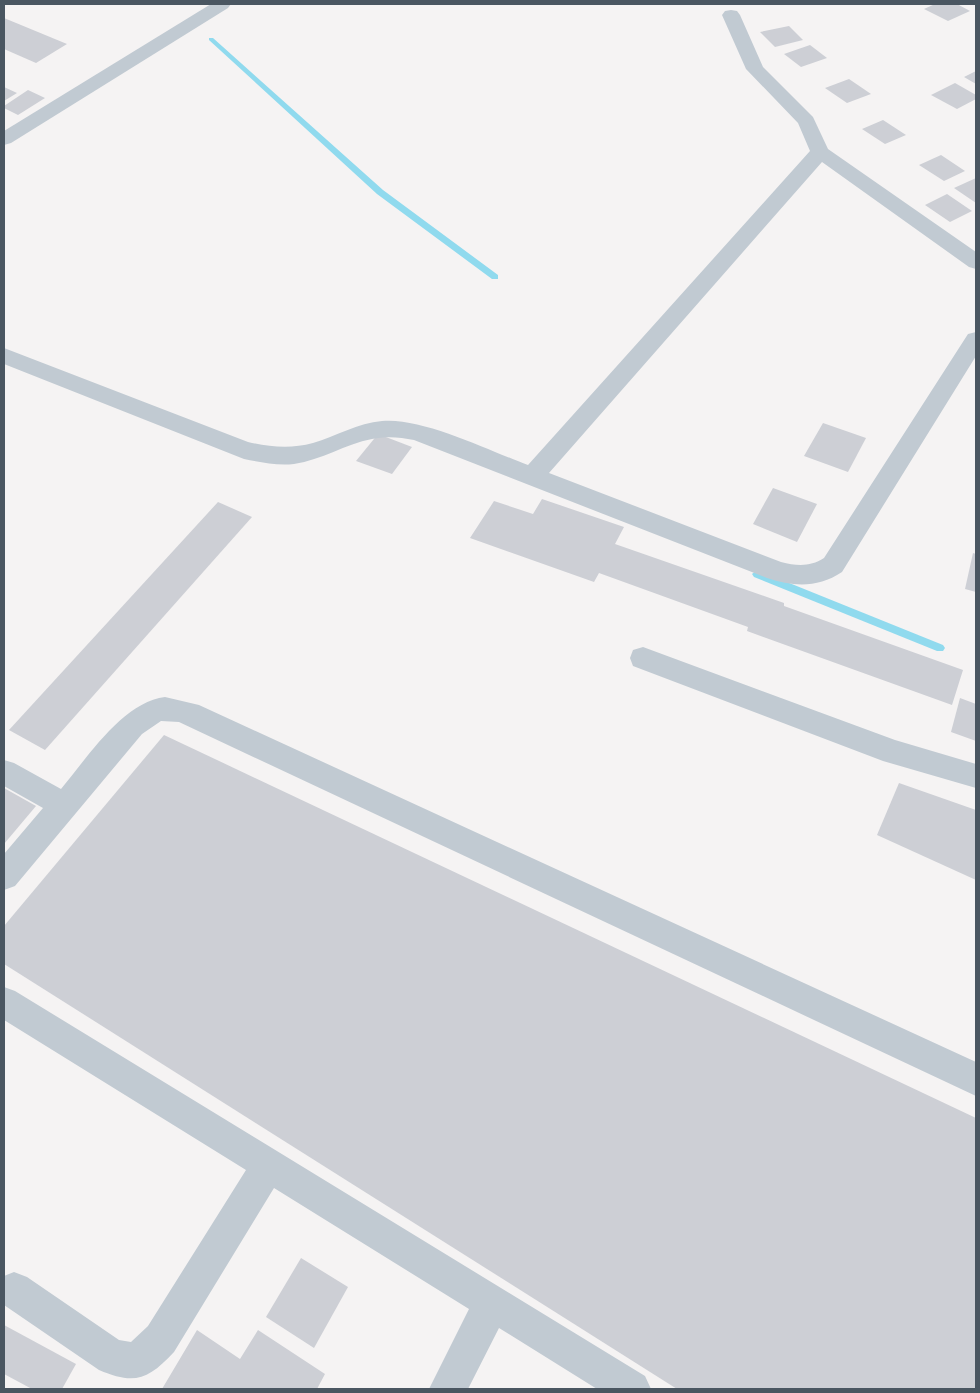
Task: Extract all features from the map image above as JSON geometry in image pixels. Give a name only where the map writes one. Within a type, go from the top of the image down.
[{"type":"street","points":[[4,139],[222,4]]},
{"type":"street","points":[[731,15],[755,69],[806,121],[820,152],[976,262]]},
{"type":"street","points":[[532,477],[820,152]]},
{"type":"street","points":[[4,356],[244,450],[268,455],[298,455],[314,451],[358,433],[383,428],[396,428],[428,435],[776,571],[792,576],[808,576],[822,573],[833,565],[976,338]]},
{"type":"street","points":[[643,658],[893,752],[976,776]]},
{"type":"street","points":[[4,876],[132,726],[150,712],[168,707],[189,713],[976,1079]]},
{"type":"street","points":[[4,772],[64,805]]},
{"type":"street","points":[[4,1002],[632,1389]]},
{"type":"street","points":[[14,1290],[112,1357],[133,1361],[147,1354],[160,1339],[269,1165]]},
{"type":"street","points":[[448,1389],[492,1303]]},
{"type":"building","points":[[935,4],[957,4],[970,11],[948,21],[924,9]]},
{"type":"building","points":[[4,18],[67,44],[36,63],[4,49]]},
{"type":"building","points":[[789,26],[803,40],[775,47],[760,32]]},
{"type":"building","points":[[810,45],[827,58],[801,67],[784,54]]},
{"type":"building","points":[[976,71],[976,84],[964,77]]},
{"type":"building","points":[[849,79],[871,94],[847,103],[825,88]]},
{"type":"building","points":[[955,83],[976,95],[976,99],[957,109],[931,95]]},
{"type":"building","points":[[4,87],[17,93],[4,101]]},
{"type":"building","points":[[28,90],[45,98],[18,115],[4,108],[4,106]]},
{"type":"building","points":[[883,120],[906,135],[885,144],[862,129]]},
{"type":"building","points":[[941,155],[965,171],[944,181],[919,165]]},
{"type":"building","points":[[976,178],[976,203],[954,188]]},
{"type":"building","points":[[947,194],[972,211],[950,222],[925,205]]},
{"type":"building","points":[[823,423],[866,438],[848,472],[804,456]]},
{"type":"building","points":[[378,434],[412,447],[392,474],[356,461]]},
{"type":"building","points":[[773,488],[817,504],[797,542],[753,524]]},
{"type":"building","points":[[542,499],[624,527],[615,544],[784,603],[784,606],[963,670],[952,705],[747,631],[748,627],[599,573],[594,582],[470,538],[494,501],[533,514]]},
{"type":"building","points":[[218,502],[252,517],[45,750],[9,730]]},
{"type":"building","points":[[973,553],[976,554],[976,592],[965,589]]},
{"type":"building","points":[[960,698],[976,704],[976,741],[951,732]]},
{"type":"building","points":[[164,735],[976,1118],[976,1389],[677,1389],[4,964],[4,926]]},
{"type":"building","points":[[899,783],[976,810],[976,880],[877,835]]},
{"type":"building","points":[[4,788],[36,806],[4,844]]},
{"type":"building","points":[[301,1258],[348,1287],[314,1348],[266,1317]]},
{"type":"building","points":[[4,1325],[76,1364],[62,1389],[32,1389],[4,1374]]},
{"type":"building","points":[[197,1330],[240,1359],[258,1330],[325,1374],[317,1389],[162,1389]]},
{"type":"waterway","points":[[211,39],[380,192],[495,277]]},
{"type":"waterway","points":[[757,574],[940,648]]}]
